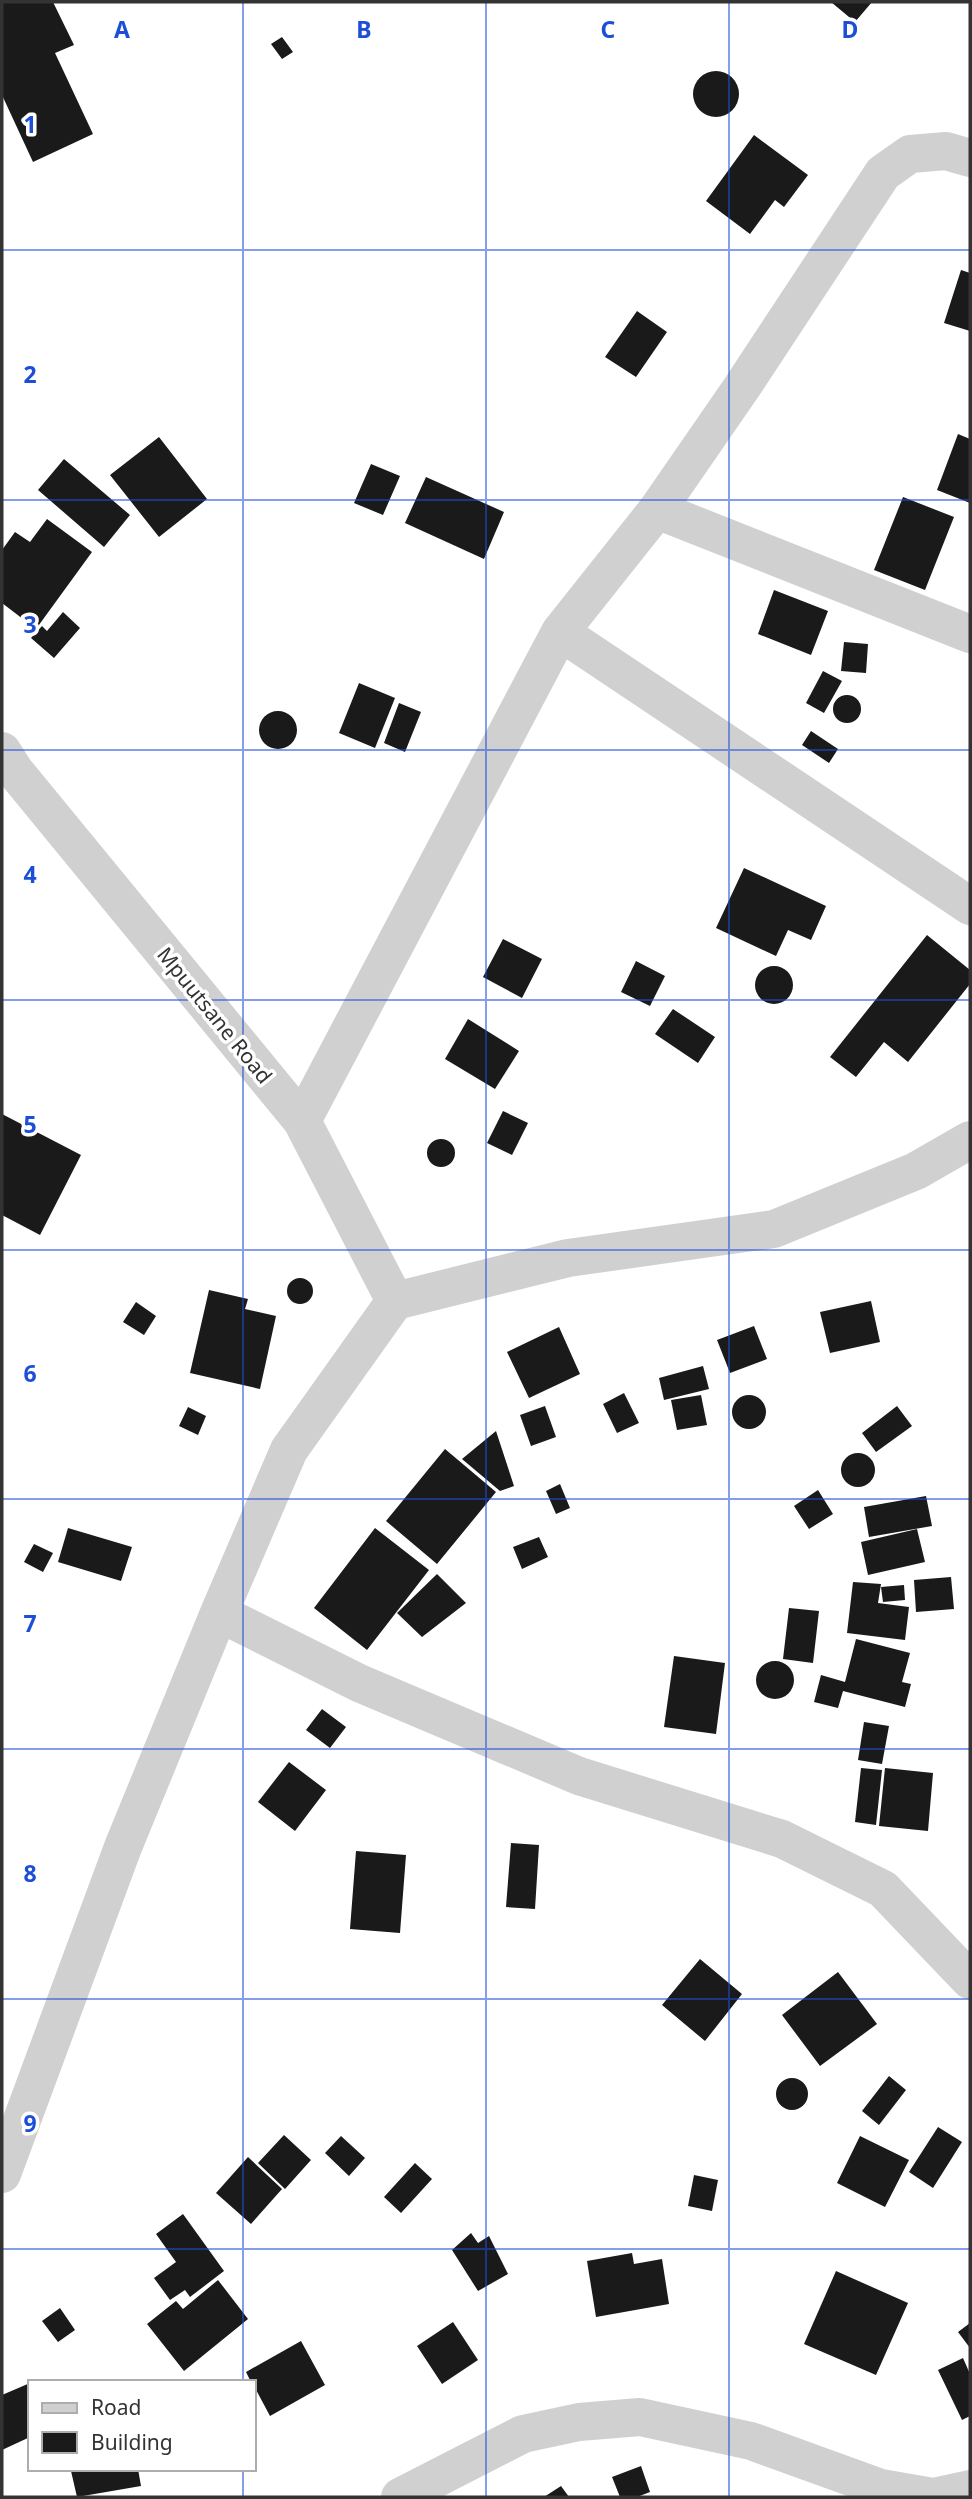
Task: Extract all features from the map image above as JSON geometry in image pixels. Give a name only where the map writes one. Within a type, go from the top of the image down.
[{"type":"street","points":[[302,1121],[560,632],[657,510],[883,173],[910,154],[946,151],[970,158]]},
{"type":"street","points":[[657,510],[970,635]]},
{"type":"street","points":[[560,632],[970,906]]},
{"type":"street","name":"Mpuutsane Road","points":[[2,751],[14,770],[302,1121],[395,1301]]},
{"type":"street","points":[[2,2174],[123,1847],[289,1450],[395,1301],[568,1258],[774,1229],[916,1171],[970,1140]]},
{"type":"street","points":[[219,1613],[359,1684],[579,1776],[782,1839],[883,1889],[970,1980]]},
{"type":"street","points":[[400,2497],[523,2434],[579,2421],[640,2417],[751,2441],[881,2488],[933,2497],[970,2489]]},
{"type":"building","points":[[2,2],[53,2],[74,45],[55,53],[93,134],[33,162],[2,95]]},
{"type":"building","points":[[831,2],[872,2],[855,22]]},
{"type":"building","points":[[282,37],[293,52],[282,59],[271,44]]},
{"type":"building","points":[[716,71],[732,78],[739,94],[732,110],[716,117],[700,110],[693,94],[700,78]]},
{"type":"building","points":[[754,135],[808,175],[784,207],[775,200],[750,234],[706,201]]},
{"type":"building","points":[[961,270],[970,273],[970,331],[944,323]]},
{"type":"building","points":[[637,311],[667,332],[636,377],[605,357]]},
{"type":"building","points":[[958,434],[970,439],[970,503],[937,490]]},
{"type":"building","points":[[159,437],[207,499],[159,537],[110,475]]},
{"type":"building","points":[[64,459],[130,515],[104,547],[38,490]]},
{"type":"building","points":[[371,464],[400,476],[383,515],[354,503]]},
{"type":"building","points":[[426,477],[504,512],[484,559],[405,523]]},
{"type":"building","points":[[903,497],[954,517],[925,590],[874,570]]},
{"type":"building","points":[[47,519],[92,552],[36,629],[2,603],[2,550],[15,532],[30,542]]},
{"type":"building","points":[[774,590],[828,611],[811,655],[758,634]]},
{"type":"building","points":[[63,612],[80,628],[54,658],[31,638],[42,626],[47,631]]},
{"type":"building","points":[[844,642],[868,644],[866,673],[841,671]]},
{"type":"building","points":[[823,671],[842,681],[824,713],[806,703]]},
{"type":"building","points":[[359,683],[395,698],[375,748],[339,733]]},
{"type":"building","points":[[847,695],[857,699],[861,709],[857,719],[847,723],[837,719],[833,709],[837,699]]},
{"type":"building","points":[[399,703],[421,712],[405,752],[384,743]]},
{"type":"building","points":[[278,711],[292,716],[297,730],[292,744],[278,749],[264,744],[259,730],[264,716]]},
{"type":"building","points":[[811,731],[838,749],[829,763],[802,745]]},
{"type":"building","points":[[744,868],[826,906],[811,940],[788,930],[776,956],[716,928]]},
{"type":"building","points":[[927,935],[970,970],[970,984],[908,1062],[884,1042],[856,1077],[830,1057]]},
{"type":"building","points":[[503,939],[542,959],[522,998],[483,977]]},
{"type":"building","points":[[636,961],[665,976],[650,1006],[621,992]]},
{"type":"building","points":[[774,966],[787,972],[793,985],[787,998],[774,1004],[761,998],[755,985],[761,972]]},
{"type":"building","points":[[673,1009],[715,1037],[698,1063],[655,1034]]},
{"type":"building","points":[[468,1019],[519,1051],[495,1089],[445,1059]]},
{"type":"building","points":[[503,1111],[528,1123],[512,1155],[487,1143]]},
{"type":"building","points":[[2,1114],[81,1155],[40,1235],[2,1215]]},
{"type":"building","points":[[441,1139],[451,1143],[455,1153],[451,1163],[441,1167],[431,1163],[427,1153],[431,1143]]},
{"type":"building","points":[[300,1278],[310,1281],[313,1291],[310,1301],[300,1304],[290,1301],[287,1291],[290,1281]]},
{"type":"building","points":[[209,1290],[248,1299],[245,1309],[276,1316],[260,1389],[190,1373]]},
{"type":"building","points":[[871,1301],[880,1342],[830,1353],[820,1312]]},
{"type":"building","points":[[136,1302],[156,1316],[144,1335],[123,1322]]},
{"type":"building","points":[[754,1326],[767,1359],[730,1373],[717,1340]]},
{"type":"building","points":[[559,1327],[580,1374],[529,1398],[507,1352]]},
{"type":"building","points":[[703,1366],[709,1389],[664,1400],[659,1378]]},
{"type":"building","points":[[624,1393],[639,1423],[617,1433],[603,1404]]},
{"type":"building","points":[[701,1395],[707,1425],[677,1430],[671,1400]]},
{"type":"building","points":[[749,1395],[761,1400],[766,1412],[761,1424],[749,1429],[737,1424],[732,1412],[737,1400]]},
{"type":"building","points":[[545,1406],[556,1437],[531,1446],[520,1415]]},
{"type":"building","points":[[897,1406],[912,1426],[876,1452],[862,1433]]},
{"type":"building","points":[[188,1407],[206,1416],[198,1435],[179,1426]]},
{"type":"building","points":[[496,1431],[514,1486],[500,1491],[462,1459]]},
{"type":"building","points":[[445,1449],[496,1492],[437,1564],[386,1521]]},
{"type":"building","points":[[858,1453],[870,1458],[875,1470],[870,1482],[858,1487],[846,1482],[841,1470],[846,1458]]},
{"type":"building","points":[[560,1484],[570,1508],[556,1514],[546,1491]]},
{"type":"building","points":[[818,1490],[833,1514],[809,1529],[794,1506]]},
{"type":"building","points":[[926,1496],[932,1526],[869,1537],[864,1507]]},
{"type":"building","points":[[68,1528],[132,1547],[121,1581],[58,1562]]},
{"type":"building","points":[[375,1528],[429,1570],[367,1650],[314,1608]]},
{"type":"building","points":[[917,1529],[925,1562],[868,1575],[861,1542]]},
{"type":"building","points":[[539,1537],[548,1557],[522,1569],[513,1547]]},
{"type":"building","points":[[34,1544],[53,1553],[43,1572],[24,1562]]},
{"type":"building","points":[[437,1574],[466,1603],[422,1637],[397,1613]]},
{"type":"building","points":[[951,1577],[954,1609],[916,1612],[914,1580]]},
{"type":"building","points":[[853,1582],[881,1584],[878,1603],[909,1607],[905,1640],[847,1633]]},
{"type":"building","points":[[904,1585],[905,1600],[883,1602],[881,1587]]},
{"type":"building","points":[[789,1608],[819,1611],[813,1663],[783,1659]]},
{"type":"building","points":[[856,1639],[910,1653],[902,1682],[911,1684],[905,1707],[843,1691],[838,1708],[814,1702],[821,1675],[845,1682]]},
{"type":"building","points":[[674,1656],[725,1663],[716,1734],[664,1727]]},
{"type":"building","points":[[775,1661],[789,1666],[794,1680],[789,1694],[775,1699],[761,1694],[756,1680],[761,1666]]},
{"type":"building","points":[[322,1709],[346,1727],[330,1748],[306,1730]]},
{"type":"building","points":[[864,1722],[889,1726],[882,1764],[858,1760]]},
{"type":"building","points":[[289,1762],[326,1790],[295,1831],[258,1802]]},
{"type":"building","points":[[861,1768],[882,1770],[876,1825],[855,1822]]},
{"type":"building","points":[[885,1768],[933,1773],[928,1831],[879,1826]]},
{"type":"building","points":[[511,1843],[539,1845],[535,1909],[506,1907]]},
{"type":"building","points":[[356,1851],[406,1855],[400,1933],[350,1929]]},
{"type":"building","points":[[700,1959],[742,1994],[705,2041],[662,2005]]},
{"type":"building","points":[[838,1972],[877,2024],[820,2066],[782,2015]]},
{"type":"building","points":[[889,2076],[906,2090],[879,2125],[862,2111]]},
{"type":"building","points":[[792,2078],[803,2083],[808,2094],[803,2105],[792,2110],[781,2105],[776,2094],[781,2083]]},
{"type":"building","points":[[938,2127],[962,2142],[933,2188],[909,2172]]},
{"type":"building","points":[[284,2135],[311,2160],[285,2189],[258,2163]]},
{"type":"building","points":[[341,2136],[365,2158],[349,2176],[325,2153]]},
{"type":"building","points":[[860,2136],[909,2160],[885,2207],[837,2183]]},
{"type":"building","points":[[248,2157],[282,2189],[251,2224],[216,2193]]},
{"type":"building","points":[[415,2163],[432,2179],[401,2213],[384,2197]]},
{"type":"building","points":[[694,2175],[718,2180],[712,2211],[688,2206]]},
{"type":"building","points":[[183,2214],[224,2271],[190,2297],[185,2290],[170,2300],[154,2278],[176,2262],[156,2234]]},
{"type":"building","points":[[471,2233],[478,2243],[489,2236],[508,2274],[478,2291],[452,2250]]},
{"type":"building","points":[[632,2253],[634,2264],[662,2259],[669,2304],[596,2317],[587,2261]]},
{"type":"building","points":[[836,2271],[908,2303],[876,2375],[804,2344]]},
{"type":"building","points":[[218,2280],[248,2319],[184,2371],[147,2324],[176,2301],[183,2309]]},
{"type":"building","points":[[60,2308],[75,2330],[58,2342],[42,2321]]},
{"type":"building","points":[[453,2322],[478,2360],[442,2384],[417,2346]]},
{"type":"building","points":[[970,2323],[970,2348],[958,2332]]},
{"type":"building","points":[[301,2341],[325,2385],[270,2416],[256,2390],[256,2380],[250,2380],[246,2372]]},
{"type":"building","points":[[963,2358],[970,2374],[970,2416],[962,2420],[938,2370]]},
{"type":"building","points":[[28,2384],[28,2438],[2,2450],[2,2395]]},
{"type":"building","points":[[641,2466],[650,2492],[637,2497],[620,2497],[612,2477]]},
{"type":"building","points":[[71,2471],[138,2471],[141,2486],[77,2497]]},
{"type":"building","points":[[561,2486],[569,2497],[544,2497]]}]
